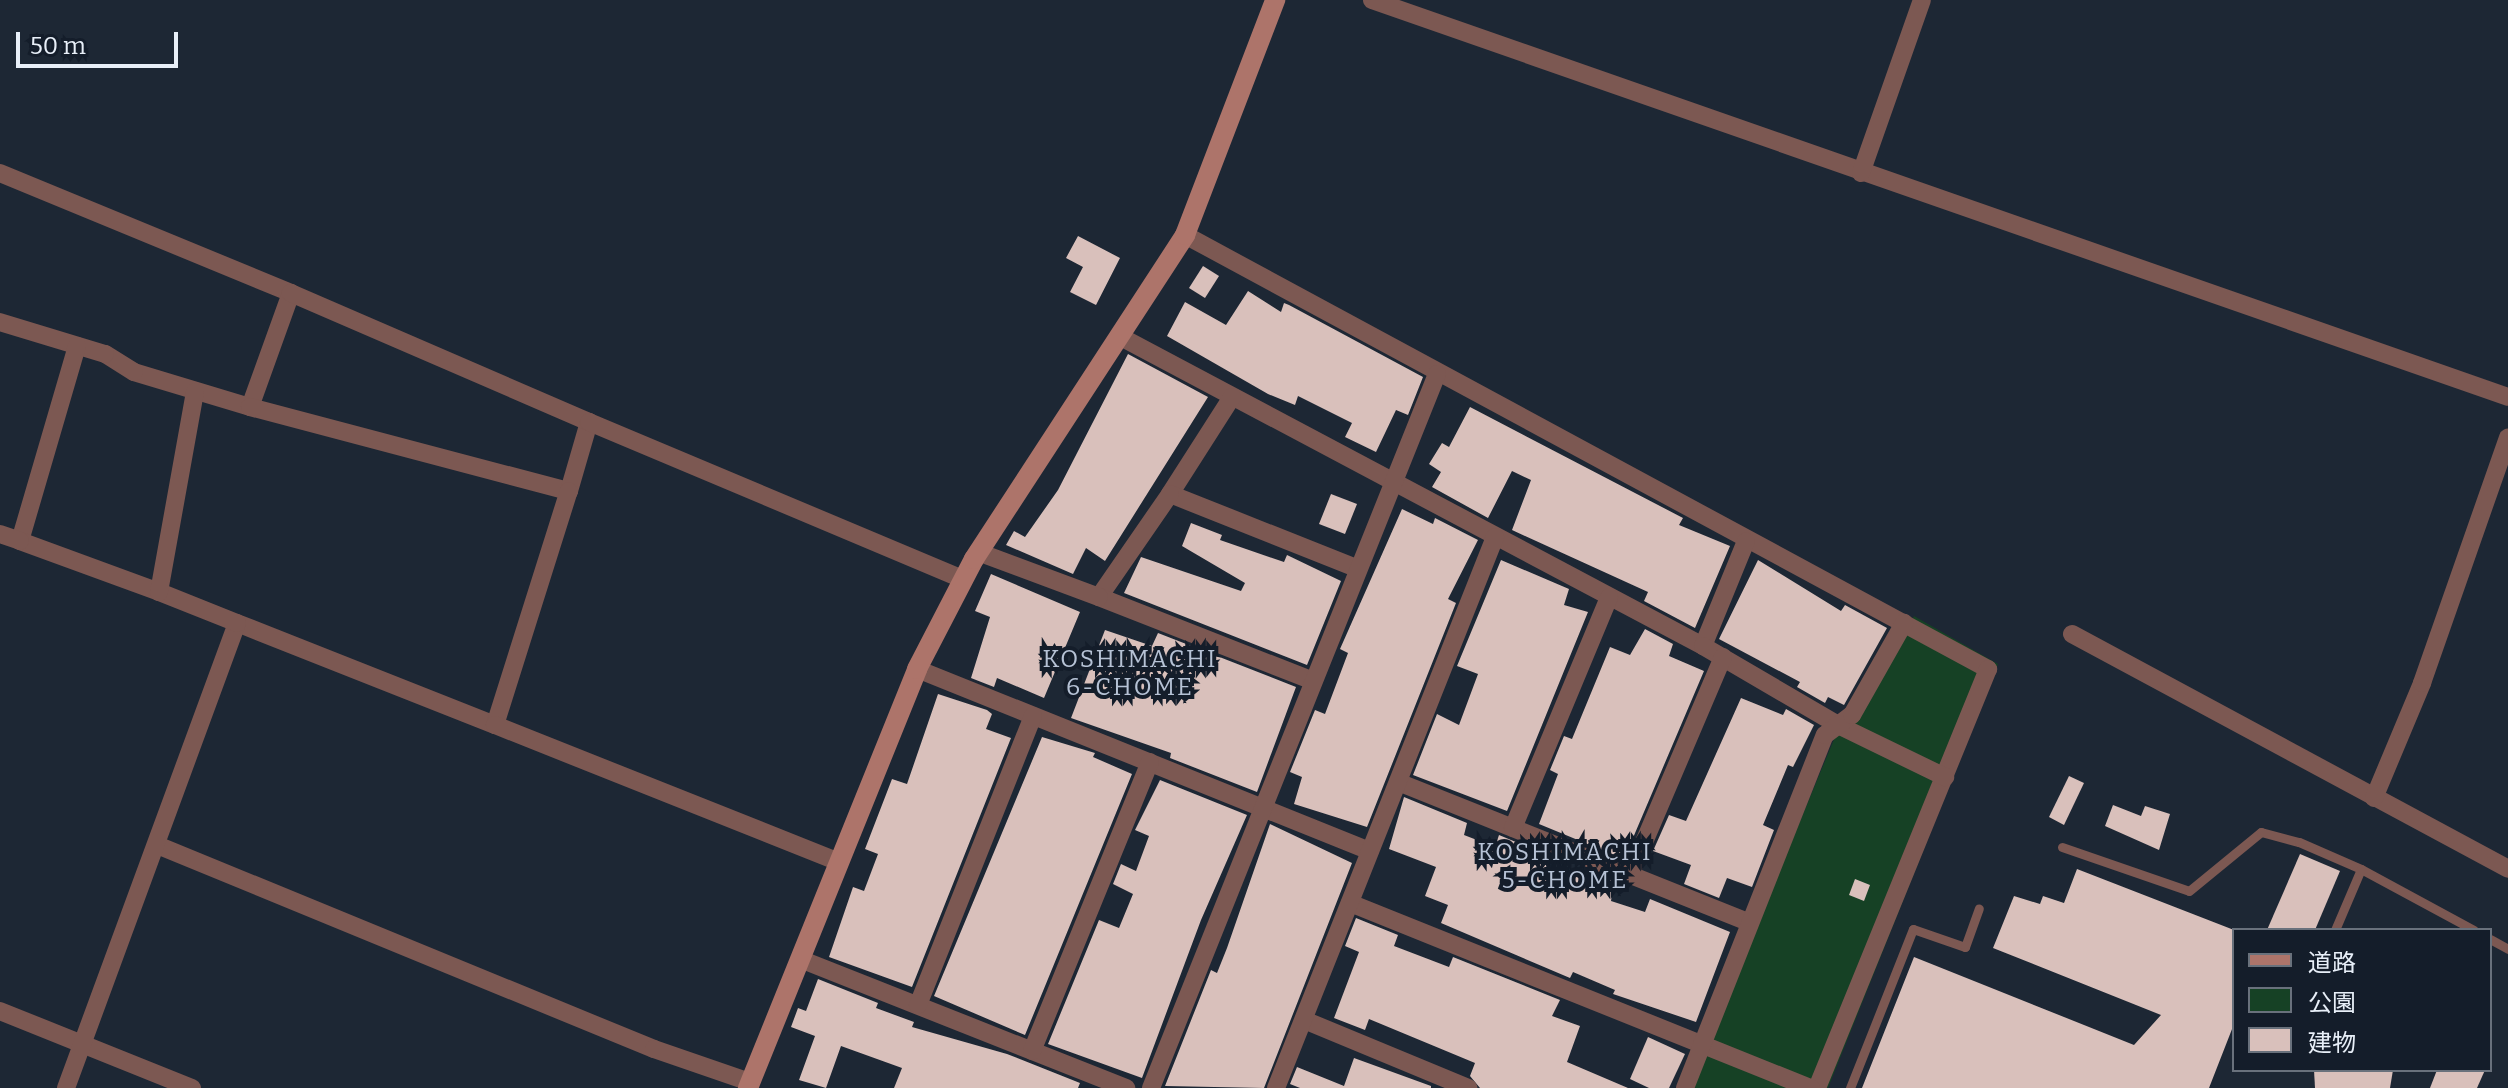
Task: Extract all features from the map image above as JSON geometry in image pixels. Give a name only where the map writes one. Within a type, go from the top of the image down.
[{"type":"street","points":[[157,845],[749,1085],[917,669],[978,552],[1185,235],[1275,0]]},
{"type":"street","points":[[1372,0],[2508,397]]},
{"type":"street","points":[[1861,173],[1922,0]]},
{"type":"street","points":[[0,173],[291,293],[963,579]]},
{"type":"street","points":[[1185,235],[1437,374],[1988,669],[1814,1088],[1350,903]]},
{"type":"street","points":[[250,407],[291,293]]},
{"type":"street","points":[[0,322],[77,346],[195,392],[569,491]]},
{"type":"street","points":[[1119,336],[1703,646],[1840,726],[1945,777]]},
{"type":"street","points":[[20,541],[77,346]]},
{"type":"street","points":[[1151,1088],[1437,374]]},
{"type":"street","points":[[159,592],[195,392]]},
{"type":"street","points":[[1099,597],[1232,397]]},
{"type":"street","points":[[495,725],[589,422]]},
{"type":"street","points":[[2374,798],[2422,683],[2508,438]]},
{"type":"street","points":[[1170,494],[1358,569]]},
{"type":"street","points":[[0,534],[159,592],[839,862]]},
{"type":"street","points":[[1276,1088],[1495,537]]},
{"type":"street","points":[[1703,646],[1746,541]]},
{"type":"street","points":[[978,552],[1313,681]]},
{"type":"street","points":[[1513,828],[1609,597]]},
{"type":"street","points":[[66,1088],[237,623]]},
{"type":"street","points":[[1685,1088],[1825,735],[1852,715],[1904,623]]},
{"type":"street","points":[[2072,634],[2508,869]]},
{"type":"street","points":[[1630,875],[1723,657]]},
{"type":"street","points":[[917,669],[1370,851]]},
{"type":"street","points":[[918,1005],[1033,716]]},
{"type":"street","points":[[1032,1051],[1150,762]]},
{"type":"street","points":[[1398,782],[1750,923]]},
{"type":"street","points":[[800,959],[1126,1088]]},
{"type":"street","points":[[0,1011],[192,1088]]},
{"type":"street","points":[[1304,1020],[1468,1088]]},
{"type":"lane","points":[[2062,847],[2189,891],[2261,832],[2299,842],[2361,869],[2470,928]]},
{"type":"lane","points":[[2336,928],[2361,869]]},
{"type":"lane","points":[[1850,1088],[1913,929],[1965,947],[1979,908]]},
{"type":"green space","points":[[1914,616],[1998,664],[1828,1088],[1689,1088],[1835,737],[1856,721]]},
{"type":"building","points":[[1078,236],[1120,258],[1096,305],[1070,292],[1083,267],[1066,258]]},
{"type":"building","points":[[1203,266],[1219,276],[1205,298],[1189,288]]},
{"type":"building","points":[[1248,291],[1281,312],[1284,303],[1289,305],[1423,377],[1408,415],[1396,410],[1376,452],[1345,437],[1352,423],[1298,396],[1295,405],[1268,394],[1167,336],[1185,302],[1226,325]]},
{"type":"building","points":[[1128,354],[1208,397],[1105,561],[1086,548],[1073,574],[1006,545],[1014,531],[1025,537],[1058,490]]},
{"type":"building","points":[[1470,407],[1683,518],[1679,525],[1730,546],[1695,628],[1644,601],[1648,592],[1512,530],[1531,480],[1512,471],[1488,518],[1432,487],[1441,472],[1429,464],[1442,443],[1449,447]]},
{"type":"building","points":[[1331,494],[1357,504],[1345,534],[1319,524]]},
{"type":"building","points":[[1402,509],[1433,524],[1435,518],[1478,540],[1448,599],[1456,603],[1367,827],[1294,804],[1302,777],[1290,772],[1315,710],[1325,714],[1348,653],[1340,649]]},
{"type":"building","points":[[1191,523],[1222,535],[1220,540],[1284,562],[1287,555],[1341,581],[1307,665],[1124,593],[1141,557],[1241,591],[1245,583],[1182,546]]},
{"type":"building","points":[[1501,560],[1569,589],[1564,605],[1588,612],[1507,811],[1413,775],[1437,714],[1459,725],[1478,674],[1457,666]]},
{"type":"building","points":[[1758,560],[1841,611],[1845,605],[1887,628],[1844,705],[1828,697],[1825,703],[1797,687],[1800,682],[1719,639]]},
{"type":"building","points":[[991,574],[1080,612],[1044,698],[997,678],[994,687],[971,678],[990,617],[975,611]]},
{"type":"building","points":[[1645,629],[1673,644],[1669,656],[1704,671],[1624,859],[1539,824],[1558,774],[1550,770],[1564,736],[1572,739],[1610,647],[1630,655]]},
{"type":"building","points":[[1105,630],[1152,646],[1158,633],[1296,687],[1257,792],[1170,758],[1171,753],[1071,718]]},
{"type":"building","points":[[938,694],[987,710],[992,714],[986,729],[1011,738],[912,987],[829,957],[853,887],[864,891],[878,854],[865,849],[892,779],[907,784]]},
{"type":"building","points":[[1741,698],[1783,715],[1786,709],[1814,725],[1793,767],[1788,765],[1763,825],[1774,830],[1752,887],[1727,878],[1719,898],[1684,884],[1691,865],[1653,851],[1669,815],[1686,821]]},
{"type":"building","points":[[1042,737],[1095,753],[1093,757],[1132,774],[1025,1035],[934,996]]},
{"type":"building","points":[[2069,776],[2084,783],[2064,825],[2049,817]]},
{"type":"building","points":[[1160,780],[1247,815],[1201,920],[1142,1078],[1048,1044],[1099,920],[1119,928],[1133,894],[1113,884],[1121,864],[1136,871],[1149,836],[1135,830]]},
{"type":"building","points":[[1404,797],[1467,823],[1464,835],[1495,847],[1499,835],[1540,852],[1536,861],[1589,882],[1593,873],[1614,882],[1611,901],[1645,912],[1650,899],[1730,932],[1696,1022],[1613,994],[1615,990],[1573,972],[1570,978],[1441,923],[1448,905],[1425,896],[1436,867],[1389,849]]},
{"type":"building","points":[[2113,805],[2141,816],[2145,806],[2170,814],[2159,850],[2105,826]]},
{"type":"building","points":[[1270,824],[1352,863],[1264,1088],[1165,1086],[1211,970],[1217,973]]},
{"type":"building","points":[[2300,854],[2340,871],[2316,928],[2268,928]]},
{"type":"building","points":[[2077,869],[2232,929],[2232,1029],[2209,1088],[1862,1088],[1914,957],[2134,1045],[2161,1015],[1993,948],[2014,896],[2040,904],[2043,896],[2064,903]]},
{"type":"building","points":[[1855,879],[1870,885],[1864,901],[1849,895]]},
{"type":"building","points":[[1356,918],[1398,935],[1394,946],[1449,967],[1453,957],[1560,1000],[1552,1016],[1580,1026],[1567,1062],[1628,1088],[1480,1088],[1470,1076],[1475,1063],[1369,1019],[1365,1030],[1334,1018],[1359,952],[1345,946]]},
{"type":"building","points":[[818,979],[878,1003],[876,1008],[914,1022],[912,1027],[1007,1054],[1080,1083],[1078,1088],[894,1088],[902,1068],[841,1046],[826,1088],[799,1080],[815,1036],[791,1027],[798,1008],[806,1011]]},
{"type":"building","points":[[1648,1037],[1685,1054],[1669,1088],[1649,1088],[1630,1079]]},
{"type":"building","points":[[1354,1058],[1431,1088],[1300,1088],[1290,1084],[1297,1067],[1344,1086]]},
{"type":"building","points":[[2314,1072],[2393,1072],[2390,1088],[2315,1088]]},
{"type":"building","points":[[2436,1072],[2484,1072],[2477,1088],[2430,1088]]},
{"type":"district","name":"KOSHIMACHI 6-CHOME","points":[[1130,674]]},
{"type":"district","name":"KOSHIMACHI 5-CHOME","points":[[1565,867]]}]
